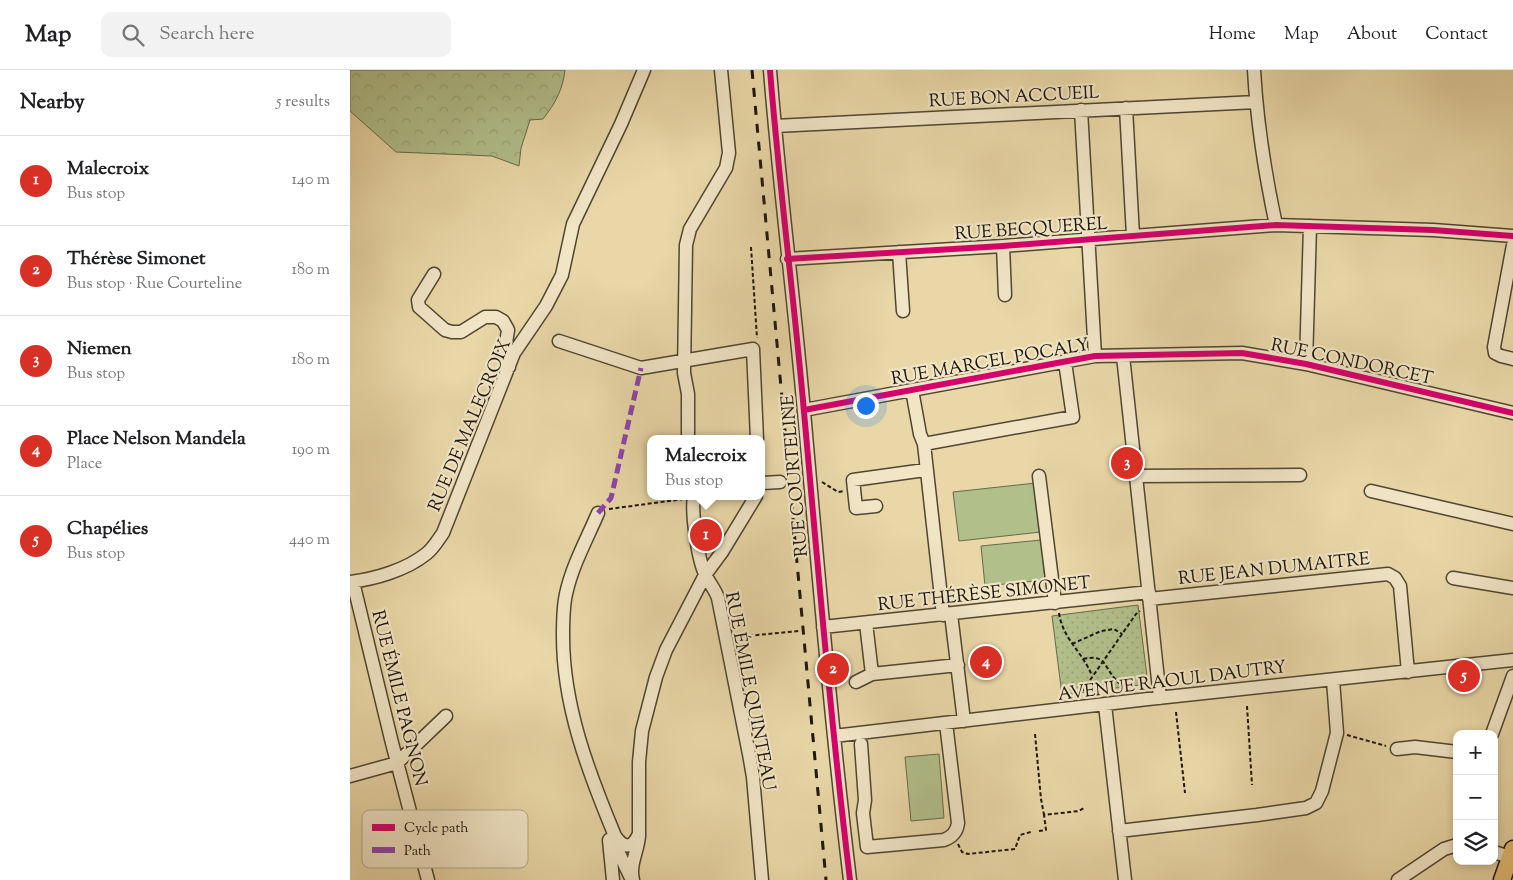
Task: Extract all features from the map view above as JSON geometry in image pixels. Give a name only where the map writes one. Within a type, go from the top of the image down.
[{"type":"main road","points":[[1502,880],[1511,859]]},
{"type":"street","name":"RUE DE MALECROIX","points":[[351,582],[376,577],[412,564],[428,553],[444,533],[514,353],[546,306],[562,275],[573,224],[621,124],[644,70]]},
{"type":"street","points":[[688,435],[688,394],[684,373],[686,245],[690,229],[726,168],[729,153],[721,70]]},
{"type":"street","name":"RUE COURTELINE","points":[[770,70],[787,258],[804,410],[823,627],[850,880]]},
{"type":"street","points":[[1254,70],[1256,102],[1267,183],[1276,225]]},
{"type":"street","name":"RUE BON ACCUEIL","points":[[774,126],[1256,102]]},
{"type":"street","points":[[1126,108],[1133,236]]},
{"type":"street","points":[[1081,110],[1095,356]]},
{"type":"street","name":"RUE BECQUEREL","points":[[787,258],[1003,246],[1276,225],[1433,230],[1513,236]]},
{"type":"street","points":[[1306,364],[1310,226]]},
{"type":"street","points":[[1513,245],[1494,347],[1495,353],[1513,359]]},
{"type":"street","points":[[1003,246],[1005,295]]},
{"type":"street","points":[[899,252],[903,311]]},
{"type":"street","points":[[434,274],[418,300],[420,307],[445,330],[452,332],[461,332],[485,317],[496,317],[502,321],[508,330],[504,356],[509,368]]},
{"type":"street","points":[[559,341],[641,368],[753,349],[757,435]]},
{"type":"street","name":"RUE CONDORCET","points":[[1123,356],[1242,353],[1306,364],[1513,413]]},
{"type":"street","name":"RUE MARCEL POCALY","points":[[804,410],[1095,356],[1123,356]]},
{"type":"street","points":[[1123,356],[1160,698]]},
{"type":"street","points":[[922,439],[1073,417],[1065,362]]},
{"type":"street","points":[[912,390],[922,439],[947,614],[958,665],[964,721]]},
{"type":"street","points":[[876,506],[856,508],[853,480],[926,470]]},
{"type":"street","points":[[1136,476],[1300,475]]},
{"type":"street","points":[[1039,476],[1057,603]]},
{"type":"street","points":[[765,483],[780,482]]},
{"type":"street","points":[[1371,491],[1513,524]]},
{"type":"street","points":[[632,880],[631,871],[639,844],[638,762],[648,705],[666,650],[705,574],[697,538],[694,500]]},
{"type":"street","name":"RUE ÉMILE QUINTEAU","points":[[754,500],[722,552],[705,574],[718,598],[752,769],[762,880]]},
{"type":"street","points":[[602,511],[573,571],[566,595],[563,656],[568,697],[591,778],[614,836],[615,845],[632,880]]},
{"type":"street","name":"RUE JEAN DUMAITRE","points":[[1150,600],[1388,574],[1395,578],[1400,586],[1407,666]]},
{"type":"street","points":[[1453,578],[1513,588]]},
{"type":"street","name":"RUE ÉMILE PAGNON","points":[[351,582],[409,810]]},
{"type":"street","name":"RUE THÉRÈSE SIMONET","points":[[823,627],[1057,603],[1150,600]]},
{"type":"street","points":[[866,623],[872,674]]},
{"type":"street","name":"AVENUE RAOUL DAUTRY","points":[[834,736],[1333,680],[1407,666],[1513,660]]},
{"type":"street","points":[[856,682],[872,674],[958,665]]},
{"type":"street","points":[[1493,730],[1513,676]]},
{"type":"street","points":[[1119,831],[1257,815],[1306,808],[1316,803],[1321,796],[1337,733],[1333,680]]},
{"type":"street","points":[[1106,705],[1125,880]]},
{"type":"street","points":[[350,776],[397,763],[446,716]]},
{"type":"street","points":[[861,744],[865,800],[863,813],[867,847],[944,840],[953,835],[958,828],[946,723]]},
{"type":"street","points":[[1397,749],[1415,747],[1453,752]]},
{"type":"street","points":[[614,836],[619,842],[628,846],[632,845],[639,834]]},
{"type":"street","points":[[613,880],[609,840],[614,836]]},
{"type":"street","points":[[1398,880],[1444,849],[1453,846]]},
{"type":"street","points":[[1498,854],[1511,859]]},
{"type":"path","points":[[750,247],[757,342],[753,349]]},
{"type":"path","points":[[810,482],[822,482],[838,492],[854,490]]},
{"type":"path","points":[[602,511],[674,500]]},
{"type":"path","points":[[1079,708],[1078,697],[1136,614],[1150,600]]},
{"type":"path","points":[[1057,603],[1061,627],[1088,666],[1092,677]]},
{"type":"path","points":[[1072,644],[1101,631],[1114,628],[1122,634]]},
{"type":"path","points":[[727,639],[798,631]]},
{"type":"path","points":[[1083,659],[1093,657],[1104,661],[1116,681],[1129,689]]},
{"type":"path","points":[[1247,706],[1252,785]]},
{"type":"path","points":[[1176,712],[1185,793]]},
{"type":"path","points":[[1337,733],[1397,749]]},
{"type":"path","points":[[1035,734],[1038,779],[1046,830],[1039,831]]},
{"type":"path","points":[[1044,816],[1079,811],[1084,808]]},
{"type":"path","points":[[953,835],[962,852],[968,854],[1015,849],[1020,835],[1031,832]]},
{"type":"green space","points":[[350,70],[565,70],[555,102],[543,119],[530,120],[521,148],[519,166],[492,156],[396,152],[350,111]]},
{"type":"green space","points":[[1036,483],[1041,532],[959,541],[953,492]]},
{"type":"green space","points":[[1041,540],[1045,580],[985,586],[981,546]]},
{"type":"green space","points":[[1138,605],[1148,684],[1062,695],[1052,616]]},
{"type":"green space","points":[[939,754],[944,818],[911,821],[905,757]]},
{"type":"railway","points":[[752,70],[826,880]]},
{"type":"marked path","points":[[598,513],[611,498],[641,368]]},
{"type":"cycle path","points":[[770,70],[831,704],[850,880]]},
{"type":"cycle path","points":[[787,259],[1003,246],[1276,225],[1433,230],[1513,236]]},
{"type":"cycle path","points":[[804,410],[1095,356],[1242,353],[1306,364],[1513,413]]},
{"type":"place","name":"Niemen","points":[[1127,463]]},
{"type":"place","name":"Malecroix","points":[[706,535]]},
{"type":"place","name":"Place Nelson Mandela","points":[[986,662]]},
{"type":"place","name":"Thérèse Simonet","points":[[833,669]]},
{"type":"place","name":"Chapélies","points":[[1464,676]]}]
